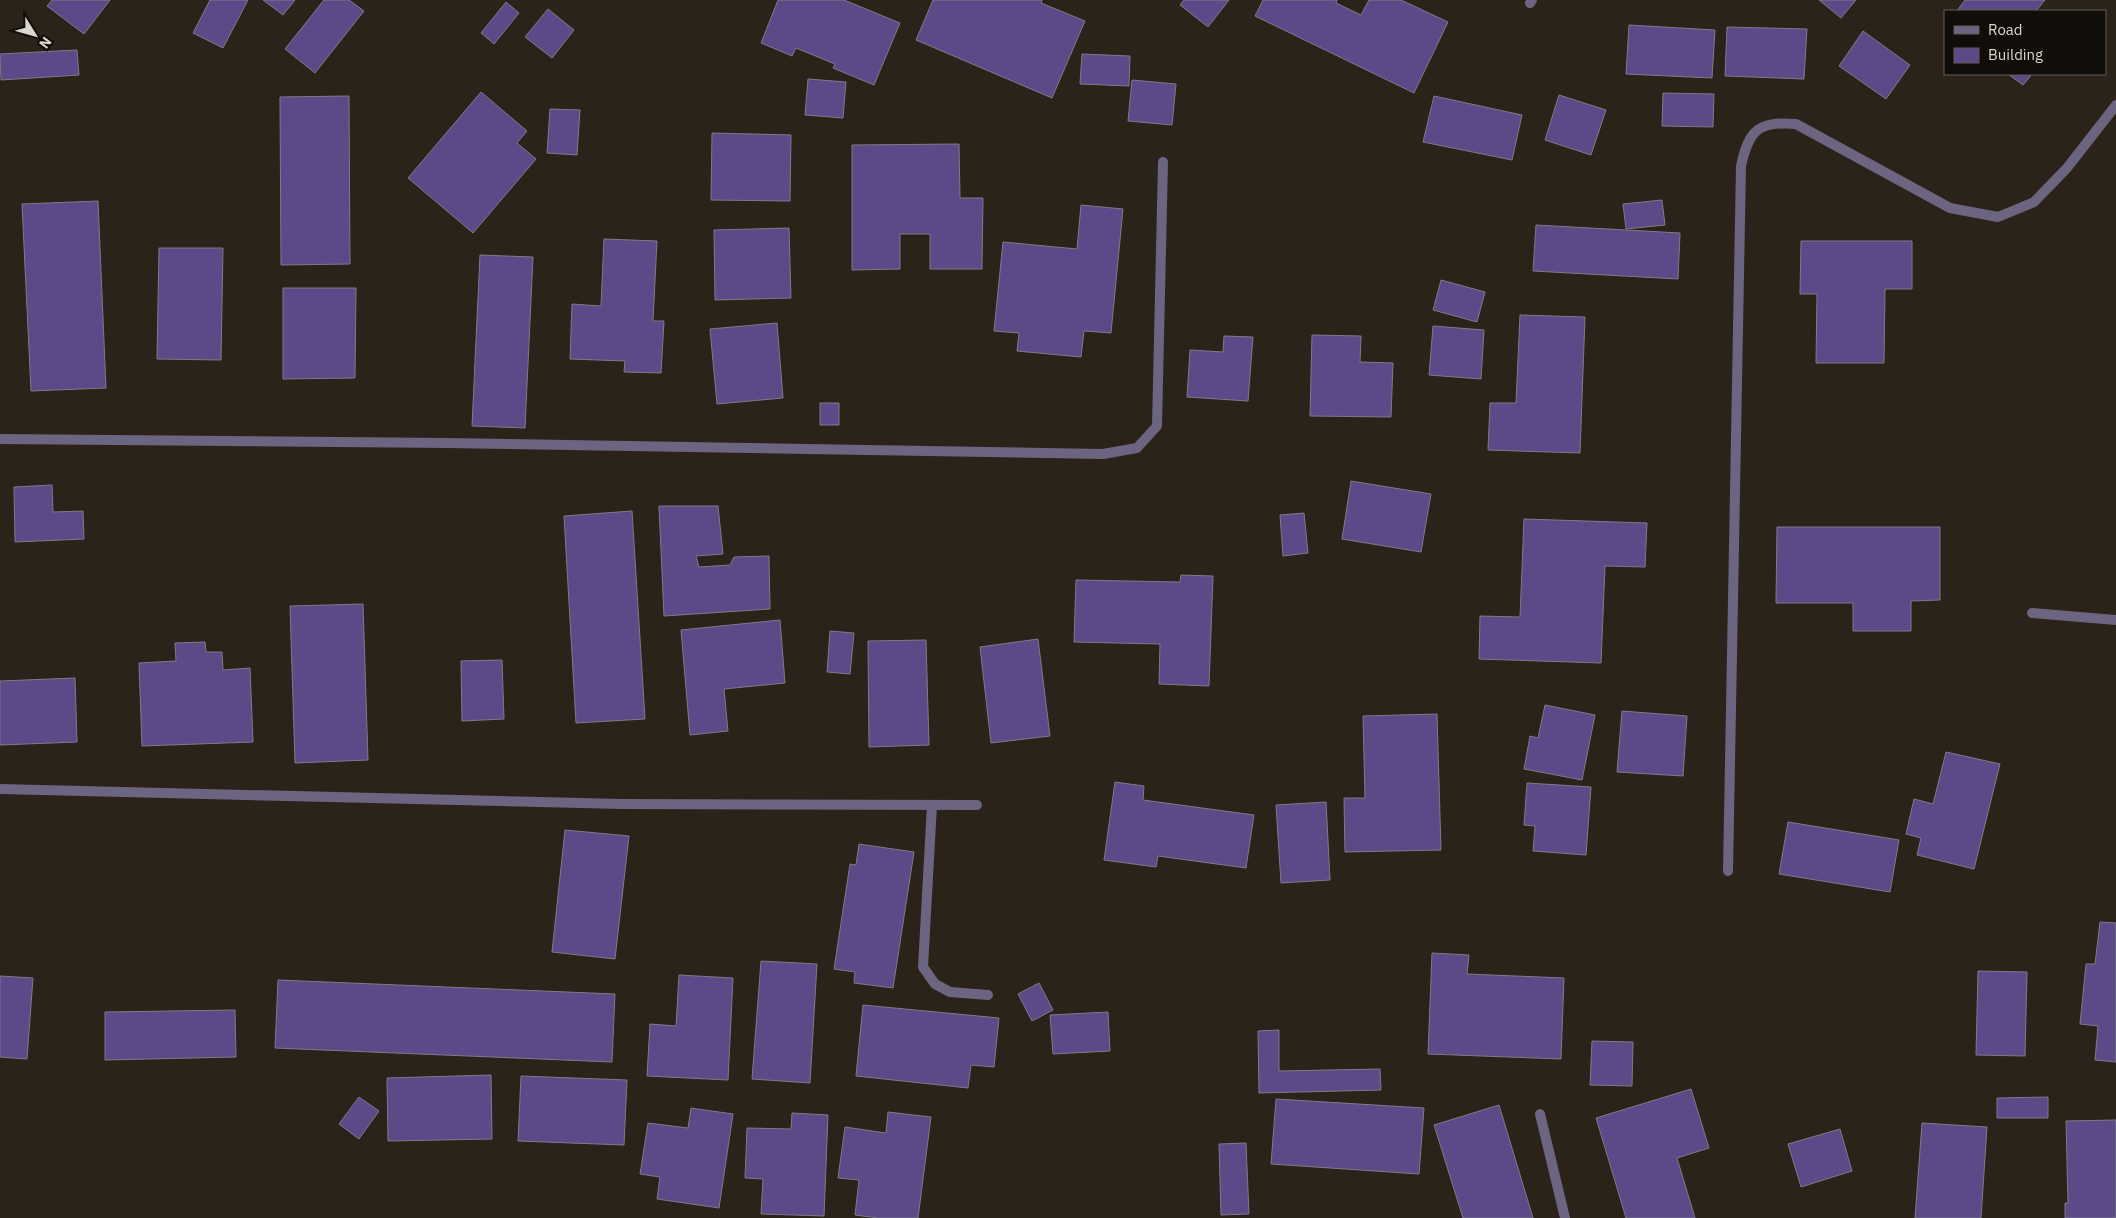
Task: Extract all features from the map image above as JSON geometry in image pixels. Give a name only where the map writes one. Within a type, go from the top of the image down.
[{"type":"street","points":[[1728,871],[1740,176],[1745,145],[1754,132],[1773,122],[1796,124],[1950,208],[1998,217],[2034,202],[2067,168],[2116,105]]},
{"type":"street","points":[[0,439],[457,443],[1103,454],[1137,448],[1156,426],[1159,400],[1163,162]]},
{"type":"street","points":[[2032,613],[2116,620]]},
{"type":"street","points":[[0,788],[622,804],[977,805]]},
{"type":"street","points":[[932,805],[923,967],[935,984],[950,992],[988,995]]},
{"type":"street","points":[[1540,1114],[1566,1218]]},
{"type":"building","points":[[52,0],[110,0],[84,34],[47,6]]},
{"type":"building","points":[[210,0],[248,0],[223,48],[193,33]]},
{"type":"building","points":[[263,0],[295,0],[283,15]]},
{"type":"building","points":[[324,0],[349,0],[364,11],[315,73],[285,49]]},
{"type":"building","points":[[778,0],[844,0],[900,23],[874,85],[833,68],[835,64],[796,48],[792,56],[761,43]]},
{"type":"building","points":[[933,0],[1042,0],[1041,3],[1085,21],[1052,98],[916,40]]},
{"type":"building","points":[[1184,0],[1229,0],[1208,27],[1180,5]]},
{"type":"building","points":[[1263,0],[1337,0],[1336,3],[1361,15],[1369,0],[1401,0],[1448,22],[1414,93],[1255,16]]},
{"type":"building","points":[[1819,0],[1856,0],[1841,18]]},
{"type":"building","points":[[1965,0],[2045,0],[2037,10],[1958,10]]},
{"type":"building","points":[[506,2],[519,13],[494,44],[481,33]]},
{"type":"building","points":[[548,9],[574,30],[552,58],[525,37]]},
{"type":"building","points":[[1629,25],[1715,30],[1712,78],[1626,74]]},
{"type":"building","points":[[1727,27],[1807,29],[1804,79],[1725,76]]},
{"type":"building","points":[[1863,31],[1910,65],[1886,99],[1839,66]]},
{"type":"building","points":[[77,50],[79,75],[1,80],[0,54]]},
{"type":"building","points":[[1082,54],[1130,56],[1129,86],[1080,84]]},
{"type":"building","points":[[2009,75],[2031,75],[2023,85]]},
{"type":"building","points":[[808,79],[846,82],[843,118],[805,115]]},
{"type":"building","points":[[1132,80],[1176,84],[1172,125],[1128,121]]},
{"type":"building","points":[[481,92],[527,131],[517,143],[536,159],[473,233],[408,178]]},
{"type":"building","points":[[1663,93],[1714,94],[1713,127],[1662,126]]},
{"type":"building","points":[[1559,95],[1606,110],[1591,155],[1545,140]]},
{"type":"building","points":[[349,96],[350,264],[281,265],[280,97]]},
{"type":"building","points":[[1434,96],[1522,115],[1512,160],[1423,142]]},
{"type":"building","points":[[550,109],[580,110],[577,155],[547,153]]},
{"type":"building","points":[[712,133],[791,135],[790,201],[711,200]]},
{"type":"building","points":[[959,144],[960,198],[983,198],[982,269],[930,269],[930,234],[900,234],[900,269],[852,270],[852,145]]},
{"type":"building","points":[[1662,200],[1665,225],[1626,229],[1623,204]]},
{"type":"building","points":[[98,201],[106,388],[31,391],[22,204]]},
{"type":"building","points":[[1081,205],[1123,209],[1111,333],[1084,331],[1081,357],[1017,351],[1019,333],[994,331],[1003,242],[1077,249]]},
{"type":"building","points":[[1536,225],[1680,233],[1678,279],[1533,271]]},
{"type":"building","points":[[789,228],[791,298],[715,300],[714,230]]},
{"type":"building","points":[[604,239],[657,241],[653,321],[664,321],[661,373],[624,372],[625,361],[570,359],[572,304],[601,306]]},
{"type":"building","points":[[1801,241],[1912,241],[1912,289],[1885,289],[1884,363],[1816,363],[1817,294],[1800,294]]},
{"type":"building","points":[[159,248],[223,248],[221,360],[157,359]]},
{"type":"building","points":[[480,255],[533,257],[525,428],[472,426]]},
{"type":"building","points":[[1441,280],[1485,292],[1477,322],[1433,310]]},
{"type":"building","points":[[283,288],[356,288],[355,378],[283,379]]},
{"type":"building","points":[[1520,315],[1585,317],[1580,453],[1488,450],[1490,403],[1516,403]]},
{"type":"building","points":[[777,323],[783,398],[717,404],[710,329]]},
{"type":"building","points":[[1433,326],[1484,330],[1481,379],[1429,375]]},
{"type":"building","points":[[1312,335],[1361,336],[1360,362],[1393,363],[1391,417],[1310,416]]},
{"type":"building","points":[[1224,336],[1253,337],[1248,401],[1187,397],[1190,350],[1223,352]]},
{"type":"building","points":[[820,403],[839,403],[839,425],[820,425]]},
{"type":"building","points":[[1351,481],[1431,494],[1421,552],[1342,539]]},
{"type":"building","points":[[52,485],[53,512],[83,511],[84,539],[15,542],[14,487]]},
{"type":"building","points":[[659,506],[718,506],[723,554],[696,556],[699,567],[730,565],[734,557],[769,556],[770,609],[664,616]]},
{"type":"building","points":[[632,511],[645,719],[576,723],[564,516]]},
{"type":"building","points":[[1304,513],[1308,553],[1283,556],[1280,515]]},
{"type":"building","points":[[1524,519],[1647,523],[1645,567],[1605,566],[1601,663],[1479,659],[1480,616],[1520,617]]},
{"type":"building","points":[[1777,527],[1940,527],[1940,600],[1911,601],[1911,631],[1853,631],[1853,603],[1776,603]]},
{"type":"building","points":[[1181,575],[1213,576],[1209,686],[1159,684],[1160,644],[1074,642],[1076,580],[1180,582]]},
{"type":"building","points":[[363,604],[368,760],[295,763],[290,606]]},
{"type":"building","points":[[780,620],[785,683],[724,689],[728,731],[690,735],[681,630]]},
{"type":"building","points":[[830,631],[854,633],[850,674],[827,672]]},
{"type":"building","points":[[1038,639],[1050,736],[991,743],[980,647]]},
{"type":"building","points":[[926,640],[929,745],[869,747],[868,641]]},
{"type":"building","points":[[205,642],[206,652],[222,652],[223,670],[250,668],[253,742],[142,746],[139,663],[176,661],[175,643]]},
{"type":"building","points":[[502,660],[504,719],[462,721],[461,661]]},
{"type":"building","points":[[75,678],[77,742],[0,745],[0,681]]},
{"type":"building","points":[[1545,705],[1595,715],[1582,780],[1524,769],[1530,736],[1538,738]]},
{"type":"building","points":[[1622,711],[1687,716],[1683,776],[1617,772]]},
{"type":"building","points":[[1437,714],[1441,850],[1345,852],[1344,798],[1365,798],[1363,716]]},
{"type":"building","points":[[1946,752],[2000,764],[1974,869],[1917,855],[1921,838],[1906,834],[1914,799],[1933,804]]},
{"type":"building","points":[[1115,782],[1144,786],[1143,800],[1254,815],[1246,868],[1158,856],[1156,867],[1104,860]]},
{"type":"building","points":[[1527,783],[1591,787],[1586,855],[1533,851],[1535,826],[1524,825]]},
{"type":"building","points":[[1326,802],[1330,880],[1281,883],[1276,805]]},
{"type":"building","points":[[1788,822],[1899,840],[1890,892],[1779,874]]},
{"type":"building","points":[[565,830],[629,836],[615,959],[552,952]]},
{"type":"building","points":[[859,844],[914,852],[893,988],[854,983],[855,972],[834,969],[850,864],[856,865]]},
{"type":"building","points":[[2100,922],[2116,923],[2116,1062],[2095,1060],[2098,1026],[2080,1024],[2086,964],[2095,964]]},
{"type":"building","points":[[1432,953],[1469,955],[1467,974],[1564,978],[1561,1059],[1428,1054]]},
{"type":"building","points":[[761,961],[817,964],[810,1083],[752,1079]]},
{"type":"building","points":[[1978,971],[2027,972],[2025,1056],[1976,1055]]},
{"type":"building","points":[[679,975],[733,978],[728,1080],[647,1076],[650,1024],[676,1026]]},
{"type":"building","points":[[0,976],[33,978],[27,1059],[0,1057]]},
{"type":"building","points":[[278,980],[615,994],[612,1062],[275,1048]]},
{"type":"building","points":[[1039,983],[1053,1010],[1032,1021],[1018,994]]},
{"type":"building","points":[[863,1005],[999,1018],[994,1067],[971,1065],[968,1088],[856,1076]]},
{"type":"building","points":[[235,1010],[236,1057],[105,1060],[105,1012]]},
{"type":"building","points":[[1108,1012],[1110,1051],[1053,1054],[1050,1015]]},
{"type":"building","points":[[1279,1030],[1279,1071],[1380,1069],[1381,1090],[1259,1093],[1258,1031]]},
{"type":"building","points":[[1592,1041],[1633,1042],[1632,1086],[1590,1085]]},
{"type":"building","points":[[491,1075],[492,1139],[388,1141],[387,1078]]},
{"type":"building","points":[[521,1076],[627,1080],[624,1145],[518,1141]]},
{"type":"building","points":[[1691,1089],[1709,1148],[1677,1158],[1695,1218],[1626,1218],[1596,1118]]},
{"type":"building","points":[[359,1097],[379,1111],[359,1139],[339,1124]]},
{"type":"building","points":[[2048,1097],[2048,1118],[1997,1118],[1997,1098]]},
{"type":"building","points":[[1276,1099],[1424,1108],[1419,1174],[1271,1164]]},
{"type":"building","points":[[1499,1105],[1533,1218],[1463,1218],[1434,1125]]},
{"type":"building","points":[[691,1108],[733,1114],[719,1208],[657,1199],[660,1177],[640,1174],[648,1123],[688,1128]]},
{"type":"building","points":[[888,1112],[931,1117],[918,1218],[878,1218],[855,1215],[859,1180],[838,1178],[845,1127],[886,1133]]},
{"type":"building","points":[[792,1113],[828,1115],[824,1216],[761,1214],[763,1179],[745,1178],[747,1128],[791,1129]]},
{"type":"building","points":[[2116,1120],[2116,1218],[2065,1218],[2065,1203],[2068,1203],[2066,1121]]},
{"type":"building","points":[[1922,1123],[1987,1127],[1981,1218],[1915,1218]]},
{"type":"building","points":[[1840,1129],[1852,1171],[1801,1187],[1788,1144]]},
{"type":"building","points":[[1246,1143],[1249,1214],[1221,1215],[1219,1144]]}]
